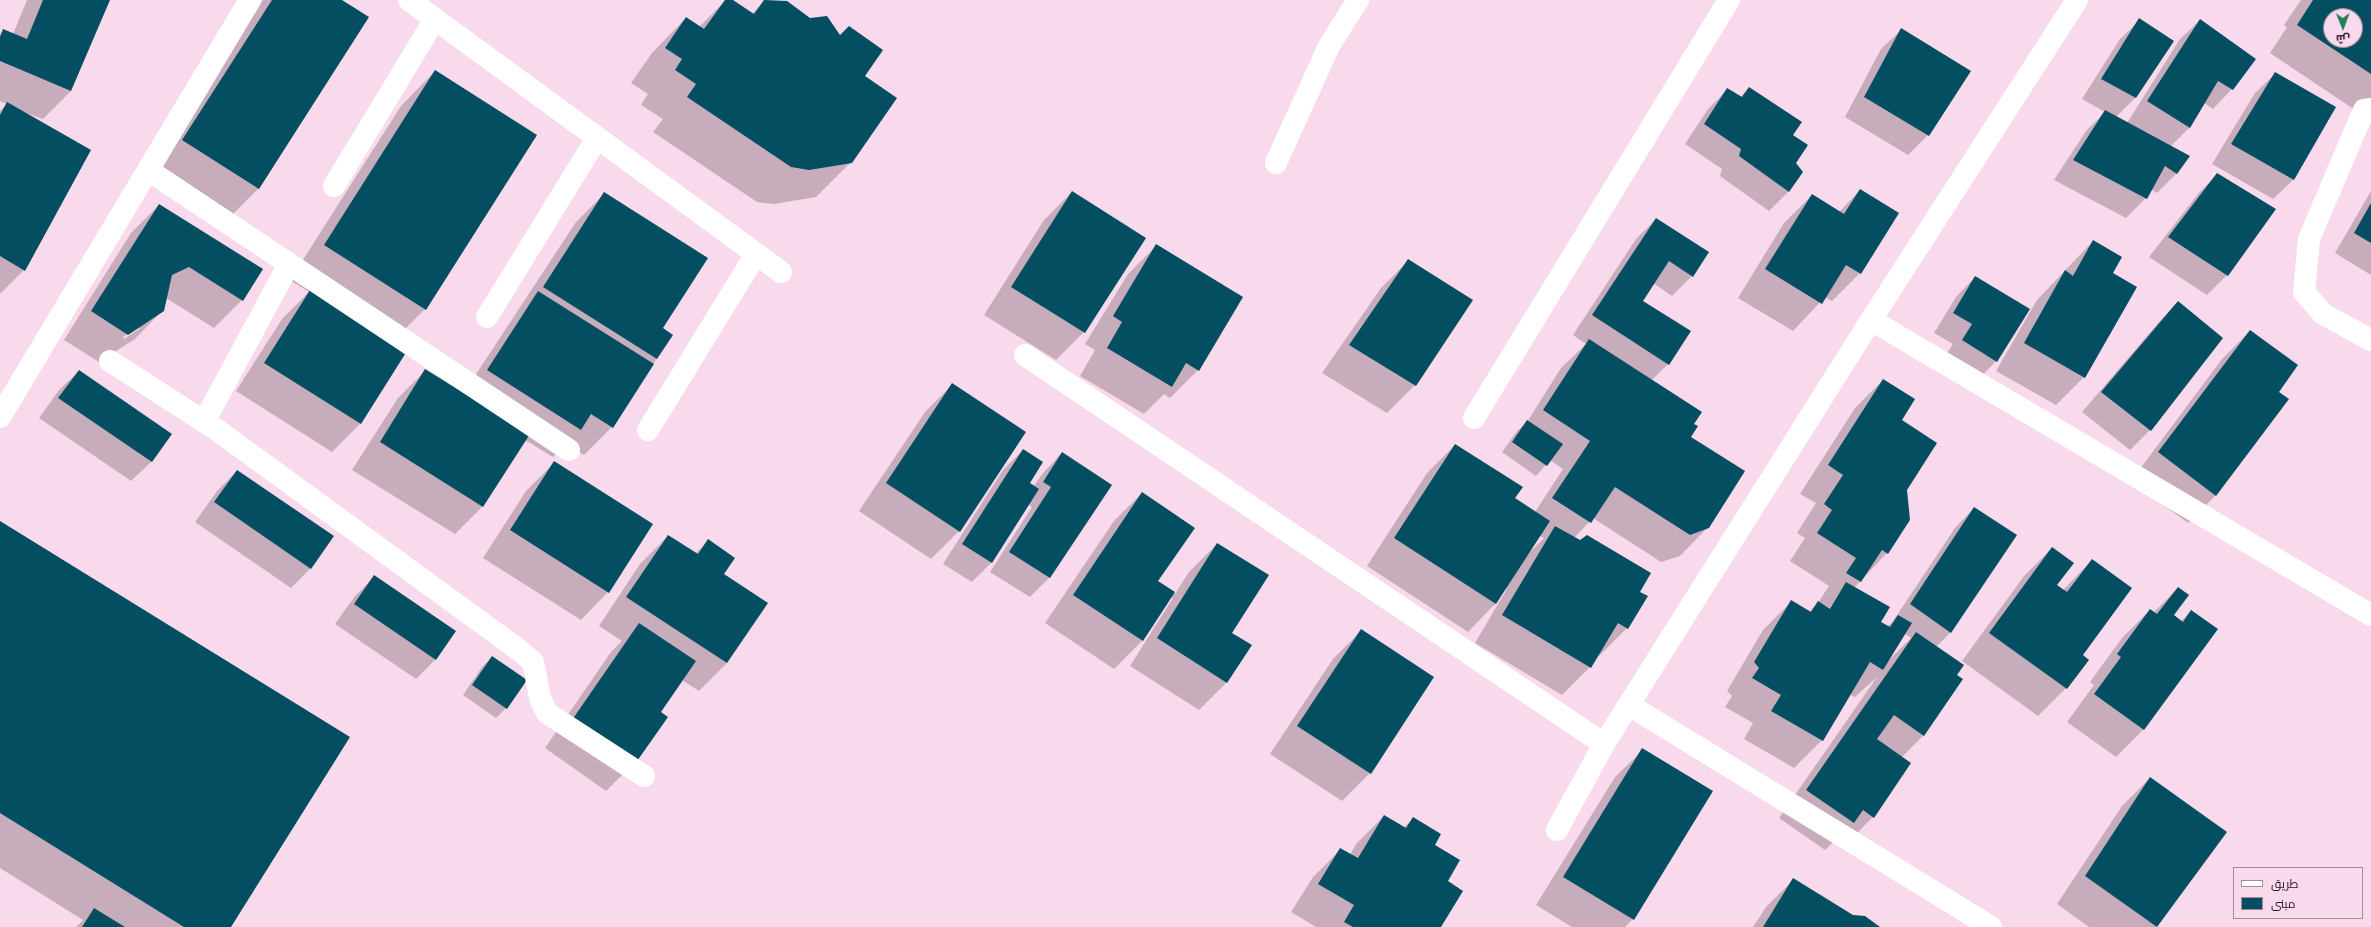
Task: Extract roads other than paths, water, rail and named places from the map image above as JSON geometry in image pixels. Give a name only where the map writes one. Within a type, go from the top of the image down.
[{"type":"street","points":[[0,417],[250,0]]},
{"type":"street","points":[[409,0],[781,272]]},
{"type":"street","points":[[1276,163],[1329,46],[1358,0]]},
{"type":"street","points":[[1474,418],[1729,0]]},
{"type":"street","points":[[1557,830],[1604,744],[1870,320],[2076,0]]},
{"type":"street","points":[[334,186],[435,19]]},
{"type":"street","points":[[2371,109],[2364,110],[2308,239],[2304,292],[2323,314],[2371,340]]},
{"type":"street","points":[[487,317],[597,138]]},
{"type":"street","points":[[148,170],[569,450]]},
{"type":"street","points":[[648,430],[756,254]]},
{"type":"street","points":[[204,422],[289,264]]},
{"type":"street","points":[[1870,320],[2371,615]]},
{"type":"street","points":[[1025,355],[1604,744]]},
{"type":"street","points":[[110,361],[204,422],[519,650],[533,662],[540,698],[547,713],[644,776]]},
{"type":"street","points":[[1629,705],[1991,927]]}]
